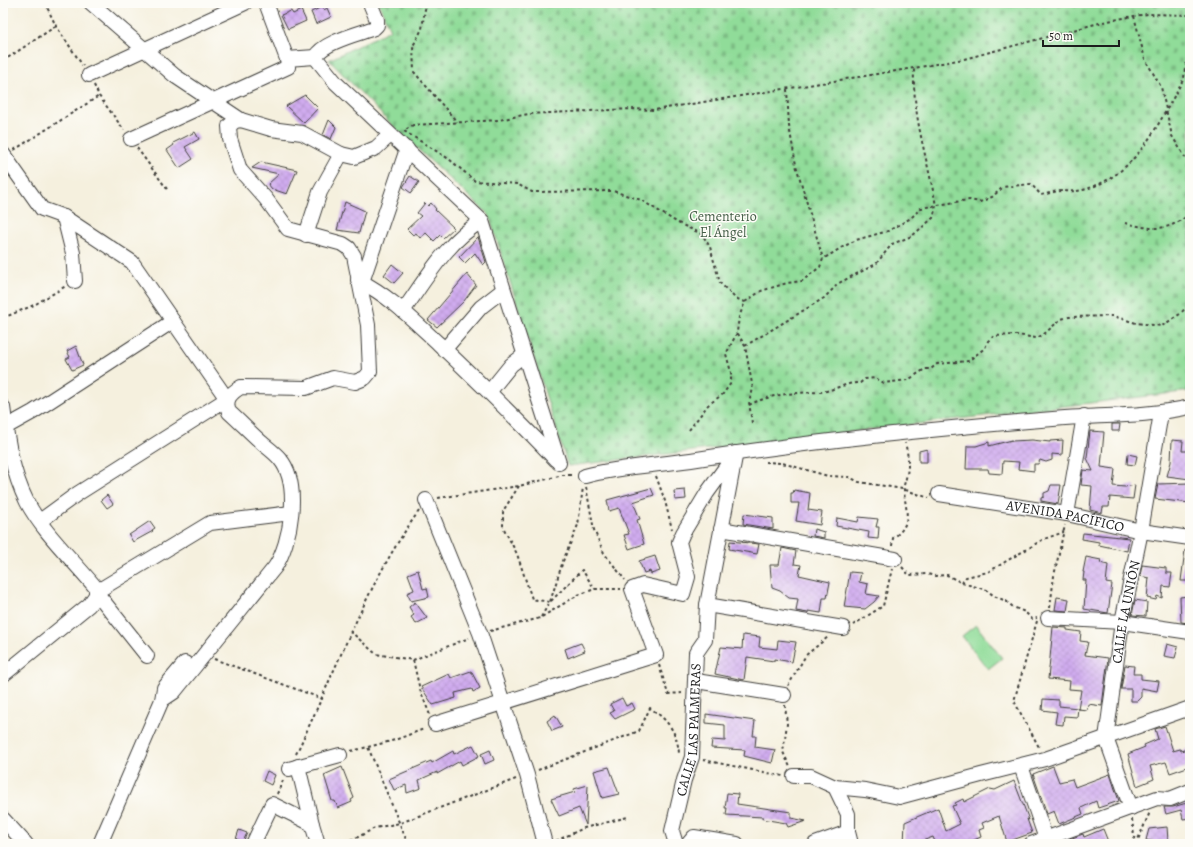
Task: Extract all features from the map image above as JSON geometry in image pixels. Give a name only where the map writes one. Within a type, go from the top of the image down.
[{"type":"street","points":[[91,3],[175,76],[241,120],[271,129],[302,133],[341,154],[354,157],[376,148],[390,135]]},
{"type":"street","points":[[89,75],[245,3]]},
{"type":"street","points":[[131,139],[288,66],[287,59],[266,3]]},
{"type":"street","points":[[315,56],[318,51],[330,44],[374,28],[377,25],[377,20],[370,3]]},
{"type":"street","points":[[287,59],[315,56]]},
{"type":"street","points":[[315,56],[336,83],[482,221],[560,469]]},
{"type":"street","points":[[40,521],[77,494],[227,399],[232,392],[241,387],[306,388],[333,378],[355,382],[365,378],[370,372],[371,361],[368,325],[354,256],[349,248],[343,244],[288,229],[266,199],[240,170],[230,139],[229,126],[234,121],[241,120]]},
{"type":"street","points":[[360,281],[407,149]]},
{"type":"street","points":[[306,235],[320,192],[341,154]]},
{"type":"street","points":[[4,155],[42,209],[64,217],[132,262],[227,399],[229,412],[281,460],[288,475],[293,496],[290,525],[281,558],[174,692],[162,700]]},
{"type":"street","points":[[64,217],[73,253],[75,281]]},
{"type":"street","points":[[402,311],[445,254],[471,227],[482,221]]},
{"type":"street","points":[[360,281],[376,289],[490,391],[560,469]]},
{"type":"street","points":[[444,350],[481,307],[503,290]]},
{"type":"street","points":[[6,427],[33,412],[173,321]]},
{"type":"street","points":[[490,391],[511,365],[524,355]]},
{"type":"street","points":[[3,407],[6,427],[6,445],[27,502],[40,521],[96,588],[96,592],[147,656]]},
{"type":"street","points":[[584,476],[596,472],[650,466],[736,452],[902,433],[1084,416],[1161,413],[1190,407]]},
{"type":"street","name":"CALLE LA UNIÓN","points":[[1131,808],[1106,738],[1122,622],[1141,531],[1161,413]]},
{"type":"street","points":[[1067,514],[1084,416]]},
{"type":"street","points":[[435,724],[656,655],[632,589],[643,585],[684,594],[688,577],[679,542],[690,519],[736,452]]},
{"type":"street","name":"CALLE LAS PALMERAS","points":[[676,844],[672,831],[684,780],[686,757],[695,705],[696,653],[705,640],[707,605],[736,452]]},
{"type":"street","name":"AVENIDA PACÍFICO","points":[[939,494],[1067,514],[1141,531],[1190,538]]},
{"type":"street","points":[[426,500],[480,633],[527,775],[545,844]]},
{"type":"street","points":[[3,674],[89,605],[94,599],[96,592],[210,523],[291,513]]},
{"type":"street","points":[[721,529],[895,558]]},
{"type":"street","points":[[100,844],[162,700],[164,688],[231,608],[273,553],[284,544]]},
{"type":"street","points":[[707,605],[843,628]]},
{"type":"street","points":[[1043,618],[1122,622],[1190,632]]},
{"type":"street","points":[[696,681],[784,695]]},
{"type":"street","points":[[794,776],[811,776],[836,787],[899,797],[981,774],[1021,766],[1045,759],[1190,708]]},
{"type":"street","points":[[318,844],[294,768],[340,755]]},
{"type":"street","points":[[1021,766],[1046,839]]},
{"type":"street","points":[[1031,844],[1159,798],[1170,790],[1190,782]]},
{"type":"street","points":[[815,844],[849,838],[848,814],[836,787]]},
{"type":"street","points":[[1159,798],[1170,799],[1190,791]]},
{"type":"street","points":[[253,844],[272,804],[312,824]]},
{"type":"street","points":[[3,819],[26,844]]},
{"type":"street","points":[[688,844],[694,837],[738,844]]},
{"type":"path","points":[[45,3],[56,26],[89,75],[99,96],[167,189]]},
{"type":"path","points":[[429,3],[425,9],[422,29],[413,46],[414,72],[457,122]]},
{"type":"path","points":[[745,302],[735,298],[720,283],[710,247],[702,234],[678,223],[641,200],[614,191],[532,192],[517,184],[475,180],[449,159],[404,131],[413,125],[499,120],[528,114],[632,109],[654,110],[964,59],[1103,22],[1134,16],[1148,14],[1190,15]]},
{"type":"path","points":[[1134,16],[1145,58],[1161,87],[1163,100],[1168,110],[1172,136],[1190,165]]},
{"type":"path","points":[[3,61],[56,26]]},
{"type":"path","points":[[823,259],[856,240],[888,231],[911,218],[921,208],[970,200],[980,202],[992,197],[1003,186],[1013,184],[1031,184],[1041,195],[1061,191],[1068,193],[1096,186],[1114,176],[1138,156],[1148,138],[1157,130],[1184,79],[1185,68],[1190,54]]},
{"type":"path","points":[[745,346],[824,298],[839,283],[876,264],[892,244],[912,236],[933,218],[936,206],[913,88],[914,68]]},
{"type":"path","points":[[689,430],[708,406],[723,394],[731,383],[731,372],[726,354],[737,332],[739,317],[745,302],[760,291],[787,283],[802,281],[820,267],[823,259],[796,165],[789,126],[787,88]]},
{"type":"path","points":[[4,155],[99,96]]},
{"type":"path","points":[[1125,223],[1162,229],[1178,223],[1190,214]]},
{"type":"path","points":[[3,318],[34,305],[75,281]]},
{"type":"path","points":[[749,405],[767,397],[790,392],[820,392],[860,383],[865,379],[875,378],[884,383],[908,380],[925,369],[931,368],[937,364],[968,361],[985,348],[988,341],[994,336],[1017,335],[1036,338],[1053,328],[1061,320],[1068,317],[1113,316],[1136,323],[1162,326],[1180,314],[1190,303]]},
{"type":"path","points":[[737,332],[745,346],[753,389],[749,405],[752,423]]},
{"type":"path","points":[[902,433],[908,452],[907,474],[903,489],[907,504],[906,521],[900,532],[893,538],[892,550],[895,558],[909,576],[927,574],[935,576],[947,575],[962,582],[987,590],[994,596],[1025,612],[1032,619],[1043,618]]},
{"type":"path","points":[[762,462],[782,462],[828,476],[849,477],[859,482],[903,489],[927,498],[939,494]]},
{"type":"path","points":[[650,466],[665,501],[673,531],[679,542]]},
{"type":"path","points":[[272,804],[294,768],[350,631],[407,527],[426,500],[519,486],[560,469],[584,476]]},
{"type":"path","points":[[584,476],[594,530],[604,553],[632,589]]},
{"type":"path","points":[[550,602],[563,560],[578,524],[584,476]]},
{"type":"path","points":[[519,486],[503,511],[503,527],[517,554],[532,599],[550,602]]},
{"type":"path","points":[[1045,759],[1014,701],[1043,618],[1054,576],[1067,514]]},
{"type":"path","points":[[962,582],[966,577],[988,572],[1044,539],[1064,532]]},
{"type":"path","points":[[339,844],[358,837],[375,828],[400,823],[639,731],[650,708],[662,716],[672,727],[686,757],[774,775],[794,776],[783,752],[787,724],[784,695],[793,676],[806,655],[832,634],[865,619],[883,606],[895,558]]},
{"type":"path","points":[[540,618],[550,602],[582,570],[595,590]]},
{"type":"path","points":[[350,631],[376,654],[413,660],[480,633],[540,618],[578,595],[595,590],[632,589]]},
{"type":"path","points":[[204,655],[323,699]]},
{"type":"path","points":[[656,655],[668,694],[685,693],[695,705]]},
{"type":"path","points":[[340,755],[395,740],[435,724],[420,690],[413,660]]},
{"type":"path","points":[[368,747],[408,844]]},
{"type":"path","points":[[1136,844],[1159,798]]},
{"type":"path","points":[[1131,808],[1136,844]]},
{"type":"path","points":[[549,844],[584,828],[628,817]]},
{"type":"green space","name":"Cementerio El Ángel","points":[[379,3],[1190,3],[1190,391],[568,466],[489,215],[395,128],[329,60],[390,30]]},
{"type":"green space","points":[[976,625],[1002,658],[988,669],[962,636]]},
{"type":"building","points":[[322,7],[324,10],[327,8],[331,17],[316,24],[311,12]]},
{"type":"building","points":[[301,10],[306,21],[288,29],[281,15],[291,11],[293,14]]},
{"type":"building","points":[[305,95],[318,108],[304,123],[286,106]]},
{"type":"building","points":[[329,120],[336,127],[331,139],[323,135]]},
{"type":"building","points":[[195,132],[199,139],[185,147],[193,159],[179,168],[167,150],[174,145],[173,143]]},
{"type":"building","points":[[261,162],[297,170],[287,194],[272,189],[268,184],[279,174],[252,168]]},
{"type":"building","points":[[410,176],[419,182],[411,193],[403,187]]},
{"type":"building","points":[[345,202],[365,211],[359,233],[337,230]]},
{"type":"building","points":[[425,203],[428,206],[431,203],[436,209],[435,210],[454,228],[443,238],[440,235],[434,241],[426,233],[420,238],[416,233],[413,235],[407,229],[421,216],[417,213]]},
{"type":"building","points":[[478,237],[486,262],[483,265],[475,253],[465,263],[459,257]]},
{"type":"building","points":[[392,264],[403,273],[394,283],[384,275]]},
{"type":"building","points":[[467,274],[476,285],[464,301],[437,327],[428,320]]},
{"type":"building","points":[[76,346],[83,365],[72,370],[66,359],[70,357],[67,351]]},
{"type":"building","points":[[1112,424],[1120,424],[1119,431],[1112,431]]},
{"type":"building","points":[[1090,431],[1104,432],[1101,467],[1115,469],[1113,486],[1125,487],[1135,485],[1133,499],[1110,497],[1109,507],[1103,507],[1102,513],[1090,510],[1092,486],[1081,485],[1083,470],[1093,471],[1087,458]]},
{"type":"building","points":[[1012,440],[1050,442],[1063,440],[1062,455],[1052,454],[1052,460],[1046,462],[1040,460],[1038,464],[1034,464],[1034,471],[1018,469],[1019,462],[1003,461],[1002,474],[989,473],[988,469],[966,469],[967,446],[976,446],[989,442],[989,446]]},
{"type":"building","points":[[1172,440],[1183,441],[1182,451],[1188,451],[1187,463],[1190,464],[1190,479],[1167,476],[1171,462]]},
{"type":"building","points":[[927,449],[927,462],[919,462],[919,451]]},
{"type":"building","points":[[1128,454],[1137,456],[1135,465],[1127,464]]},
{"type":"building","points":[[1190,483],[1190,503],[1155,499],[1158,484]]},
{"type":"building","points":[[1051,485],[1061,485],[1058,504],[1041,501],[1041,498],[1044,497],[1044,493],[1049,491]]},
{"type":"building","points":[[651,488],[654,495],[633,502],[640,519],[637,520],[644,544],[629,549],[624,535],[629,534],[619,508],[609,511],[607,500]]},
{"type":"building","points":[[685,490],[686,499],[675,500],[674,491]]},
{"type":"building","points":[[794,490],[810,493],[808,510],[822,512],[820,525],[796,521],[799,503],[791,503],[791,493],[793,493]]},
{"type":"building","points":[[107,495],[113,504],[107,508],[101,500]]},
{"type":"building","points":[[744,514],[773,518],[773,529],[743,524]]},
{"type":"building","points":[[859,517],[878,519],[876,527],[879,527],[878,539],[868,538],[869,532],[836,526],[837,518],[858,522]]},
{"type":"building","points":[[150,521],[155,528],[152,530],[153,531],[133,542],[129,535]]},
{"type":"building","points":[[814,529],[824,532],[824,538],[813,536]]},
{"type":"building","points":[[1083,533],[1129,538],[1127,551],[1099,545],[1099,542],[1082,539]]},
{"type":"building","points":[[730,541],[759,544],[757,554],[729,549]]},
{"type":"building","points":[[782,548],[796,551],[794,564],[801,565],[799,575],[830,582],[827,598],[823,598],[821,613],[796,611],[798,599],[789,598],[780,591],[772,588],[770,565],[779,565]]},
{"type":"building","points":[[1185,550],[1190,550],[1190,581],[1181,581]]},
{"type":"building","points":[[655,556],[660,571],[651,574],[650,571],[644,573],[639,561]]},
{"type":"building","points":[[1086,557],[1101,560],[1100,563],[1108,565],[1106,583],[1112,584],[1108,613],[1084,609],[1086,580],[1083,580],[1083,572]]},
{"type":"building","points":[[1142,565],[1166,568],[1166,573],[1172,573],[1170,587],[1163,586],[1162,598],[1157,596],[1156,600],[1147,598],[1149,578],[1140,576]]},
{"type":"building","points":[[418,570],[423,589],[427,588],[429,597],[411,601],[407,593],[414,590],[408,574]]},
{"type":"building","points":[[850,572],[861,573],[859,582],[868,584],[866,594],[879,596],[865,609],[844,607]]},
{"type":"building","points":[[1188,596],[1188,623],[1181,622],[1180,597]]},
{"type":"building","points":[[1057,597],[1069,599],[1067,611],[1055,610]]},
{"type":"building","points":[[1135,600],[1147,602],[1146,616],[1132,615]]},
{"type":"building","points":[[415,602],[427,618],[416,624],[411,617],[414,615],[409,607]]},
{"type":"building","points":[[1053,627],[1067,628],[1067,630],[1081,632],[1080,641],[1088,642],[1085,655],[1108,658],[1102,706],[1088,704],[1087,710],[1078,709],[1081,690],[1069,689],[1070,681],[1048,679]]},
{"type":"building","points":[[743,635],[760,637],[759,647],[777,649],[778,640],[796,642],[792,662],[747,657],[744,680],[715,674],[721,647],[742,649]]},
{"type":"building","points":[[581,643],[585,651],[568,658],[565,649]]},
{"type":"building","points":[[1167,644],[1178,647],[1175,658],[1164,656]]},
{"type":"building","points":[[1125,665],[1134,666],[1133,674],[1141,674],[1141,679],[1159,681],[1157,691],[1141,688],[1141,697],[1137,701],[1131,701],[1131,689],[1121,689]]},
{"type":"building","points":[[471,671],[480,688],[473,692],[472,689],[455,693],[456,698],[433,705],[421,687],[449,674],[451,678]]},
{"type":"building","points":[[622,698],[626,706],[632,703],[635,709],[615,719],[610,713],[614,711],[610,704]]},
{"type":"building","points":[[1043,699],[1059,700],[1059,706],[1078,708],[1077,717],[1064,716],[1063,725],[1055,724],[1057,712],[1042,710]]},
{"type":"building","points":[[706,714],[755,721],[753,736],[756,736],[755,747],[775,750],[772,763],[744,756],[745,750],[711,748],[712,740],[725,741],[725,725],[706,723]]},
{"type":"building","points":[[555,715],[562,727],[552,731],[547,721]]},
{"type":"building","points":[[1165,726],[1173,751],[1180,749],[1181,751],[1190,748],[1190,766],[1170,773],[1166,762],[1150,766],[1154,779],[1137,786],[1128,754],[1145,747],[1144,745],[1158,739],[1155,729]]},
{"type":"building","points":[[473,745],[479,756],[462,765],[460,761],[437,774],[437,772],[419,780],[421,788],[407,793],[406,785],[394,790],[389,779],[431,761],[432,763],[453,751],[454,754]]},
{"type":"building","points":[[490,750],[494,760],[485,764],[481,754]]},
{"type":"building","points":[[1053,766],[1059,782],[1072,779],[1075,787],[1110,774],[1119,801],[1098,808],[1096,801],[1081,808],[1083,814],[1059,824],[1054,811],[1047,814],[1033,774]]},
{"type":"building","points":[[342,767],[354,798],[351,800],[352,802],[338,808],[335,801],[332,801],[324,775]]},
{"type":"building","points":[[609,767],[619,794],[602,798],[594,771]]},
{"type":"building","points":[[267,771],[275,775],[271,785],[263,781]]},
{"type":"building","points":[[1014,781],[1029,820],[1027,819],[1032,833],[1007,842],[999,816],[982,823],[984,828],[979,830],[981,837],[964,844],[936,844],[933,837],[914,844],[904,844],[905,822],[938,808],[946,831],[960,824],[952,806],[956,805],[955,803],[963,799],[964,802],[990,789],[995,790]]},
{"type":"building","points":[[588,785],[586,825],[579,808],[559,816],[551,799],[575,792],[574,789]]},
{"type":"building","points":[[727,793],[738,794],[737,804],[791,812],[791,818],[806,821],[788,827],[786,823],[762,819],[763,817],[726,815],[727,808],[725,808]]},
{"type":"building","points":[[1190,802],[1190,818],[1183,819],[1181,810],[1166,814],[1164,807],[1173,807]]},
{"type":"building","points":[[1167,827],[1168,841],[1164,841],[1164,844],[1146,840],[1149,829]]},
{"type":"building","points":[[1103,829],[1109,844],[1056,844],[1083,834],[1084,837]]},
{"type":"building","points":[[239,830],[247,833],[243,842],[236,839]]}]
